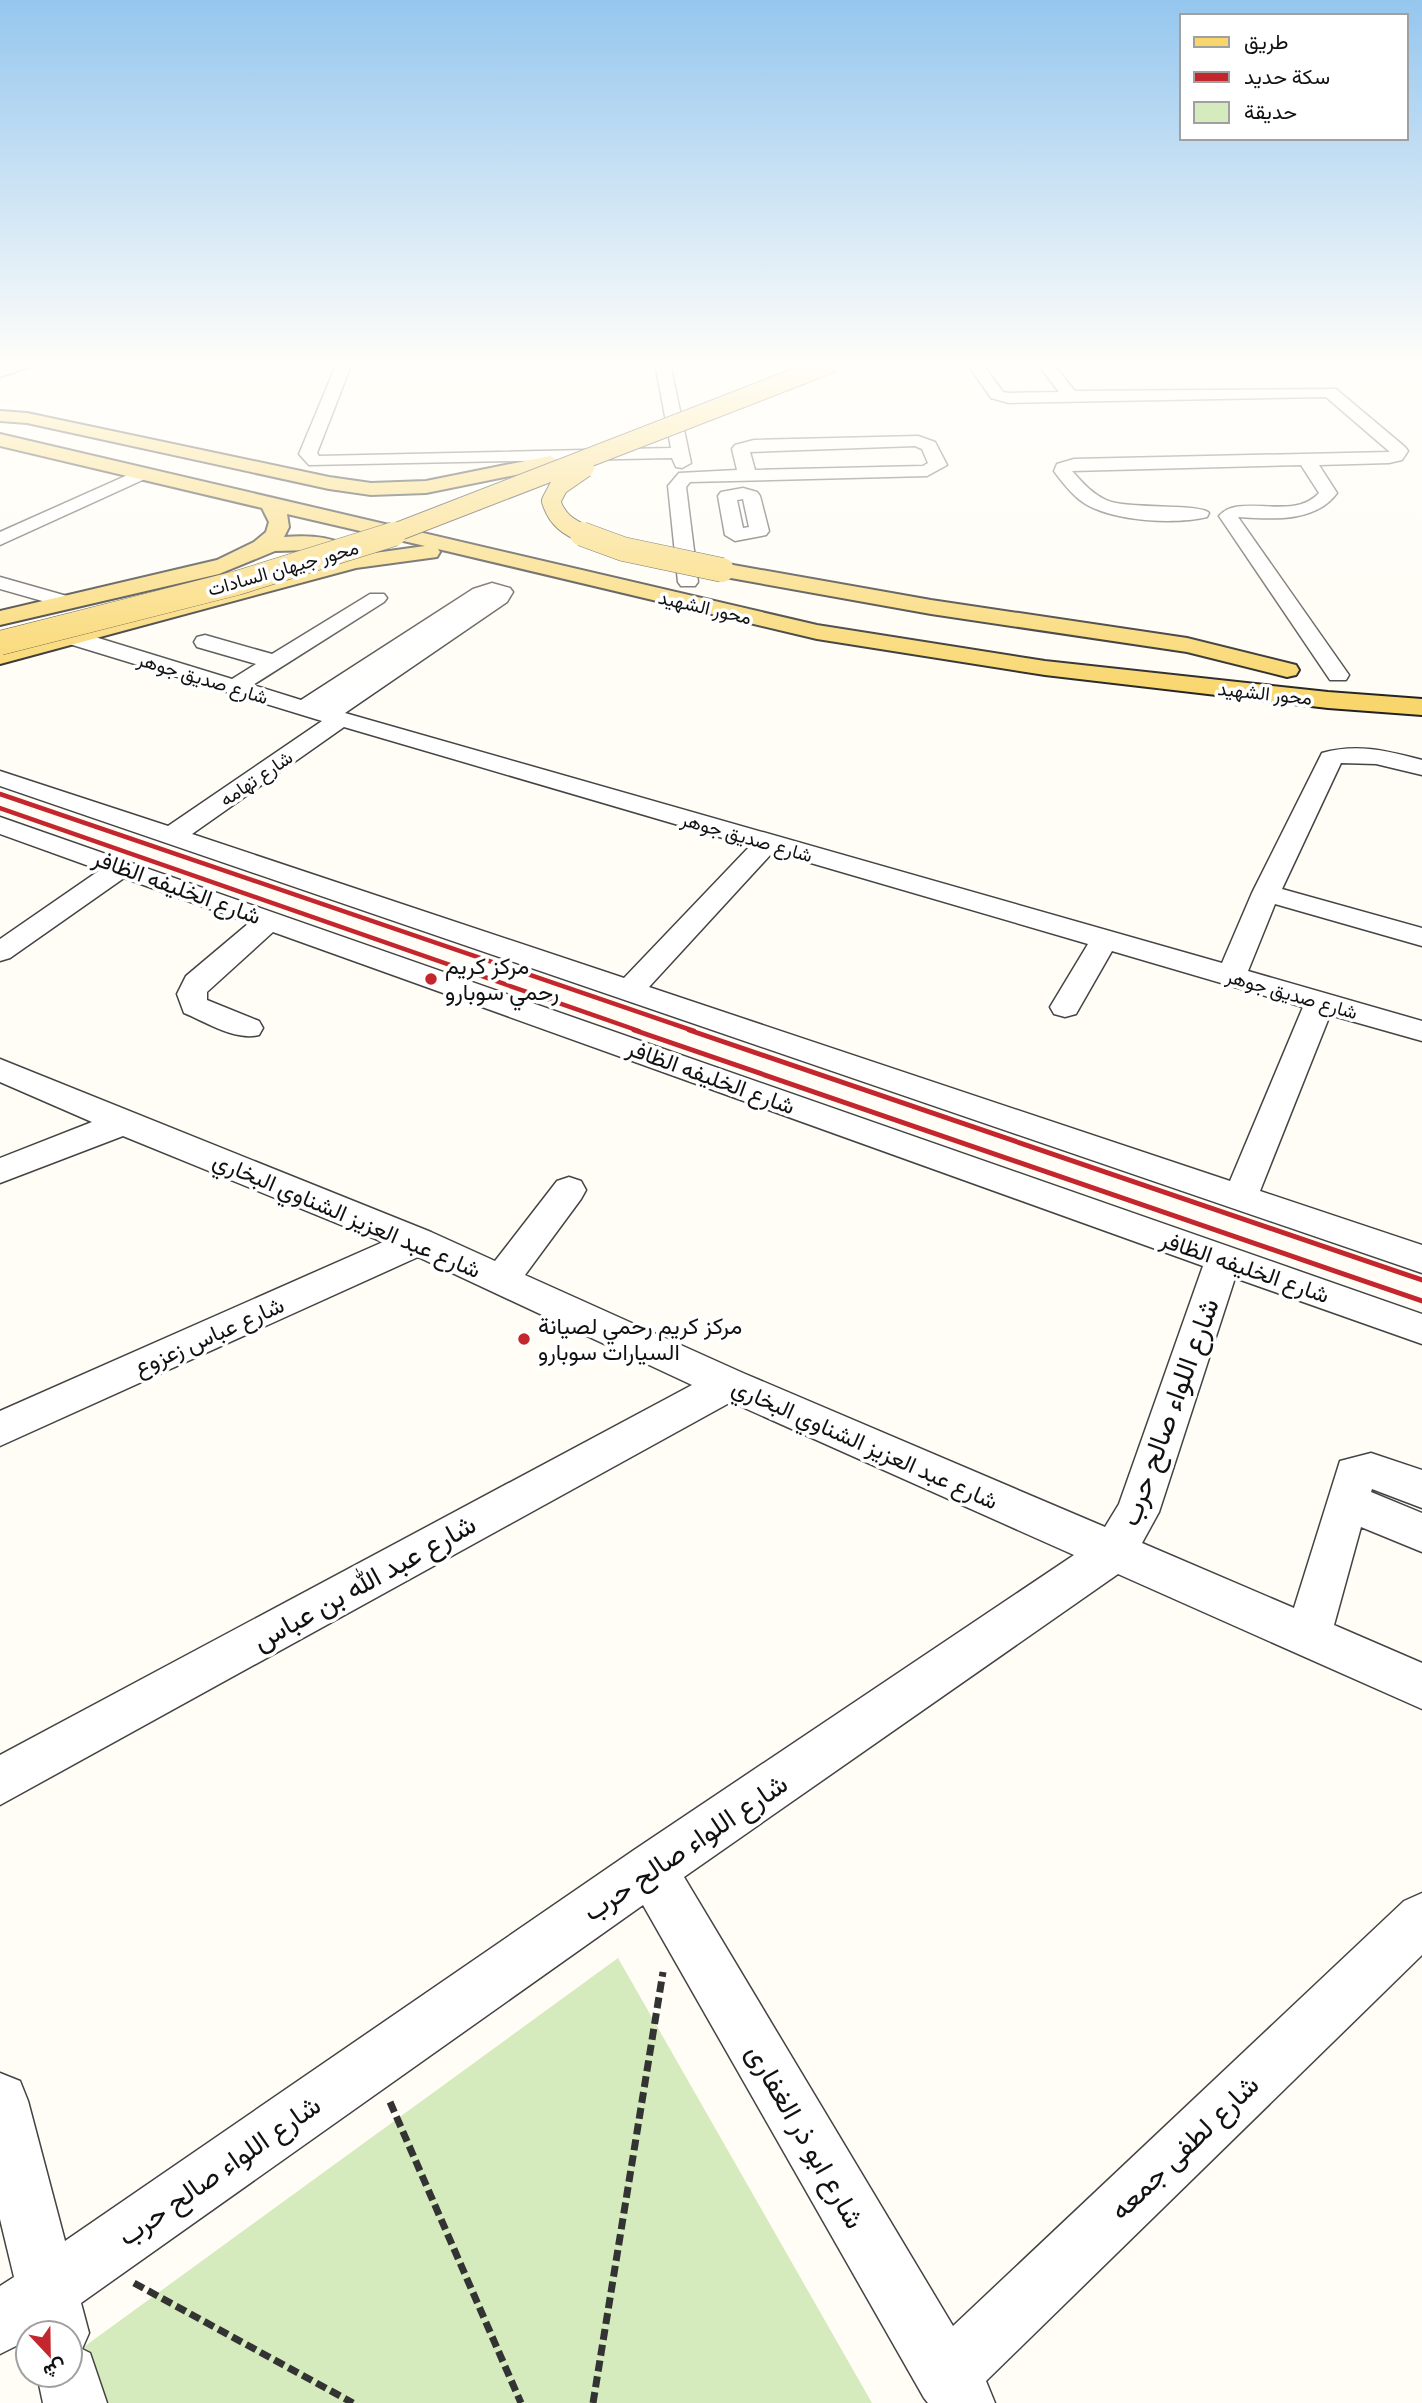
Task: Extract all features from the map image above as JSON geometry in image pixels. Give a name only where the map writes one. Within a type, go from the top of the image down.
[{"type":"main road","name":"محور الشهيد","points":[[146,475],[768,622],[926,651],[1094,674],[1328,700],[1422,707]]},
{"type":"main road","name":"محور الشهيد","points":[[224,475],[695,583],[885,618],[1039,642],[1361,677]]},
{"type":"main road","points":[[296,475],[349,486],[410,489],[491,475]]},
{"type":"main road","name":"محور جيهان السادات","points":[[0,631],[292,555],[514,475]]},
{"type":"main road","name":"محور جيهان السادات","points":[[0,643],[315,561],[367,544],[546,475]]},
{"type":"main road","points":[[575,475],[555,492],[551,502],[553,513],[561,522],[587,538],[607,544],[723,570],[931,607],[1187,645],[1287,670]]},
{"type":"main road","points":[[264,546],[280,527],[279,515],[270,505]]},
{"type":"main road","points":[[0,618],[220,565],[264,546],[316,544],[345,553],[355,562]]},
{"type":"main road","points":[[0,657],[355,562],[415,553],[474,553]]},
{"type":"street","points":[[0,539],[139,475]]},
{"type":"street","points":[[685,477],[743,475]]},
{"type":"street","points":[[1067,475],[1085,496],[1100,505],[1144,513],[1217,509],[1288,512],[1316,505],[1325,499],[1328,493],[1317,475]]},
{"type":"street","points":[[685,477],[695,486],[695,583]]},
{"type":"street","points":[[1217,509],[1315,673]]},
{"type":"street","points":[[1217,509],[1338,675]]},
{"type":"street","points":[[712,536],[735,535]]},
{"type":"street","points":[[0,583],[67,602]]},
{"type":"street","points":[[234,687],[377,598]]},
{"type":"street","name":"شارع تهامه","points":[[171,836],[323,714],[428,637]]},
{"type":"street","name":"شارع صديق جوهر","points":[[74,638],[323,714],[1422,1031]]},
{"type":"street","points":[[205,642],[275,662]]},
{"type":"street","points":[[1231,976],[1266,893],[1331,758],[1342,754],[1357,754],[1422,768]]},
{"type":"street","name":"شارع الخليفه الظافر","points":[[0,778],[1422,1259]]},
{"type":"street","name":"شارع الخليفه الظافر","points":[[0,825],[1422,1329]]},
{"type":"street","points":[[628,992],[767,843]]},
{"type":"street","points":[[0,953],[122,867]]},
{"type":"street","points":[[1266,893],[1422,937]]},
{"type":"street","points":[[248,1028],[195,1006],[191,999],[192,991],[197,983],[270,920]]},
{"type":"street","points":[[1065,1007],[1105,939]]},
{"type":"street","points":[[1240,1198],[1320,1002]]},
{"type":"street","name":"شارع عبد العزيز الشناوي البخاري","points":[[0,1070],[124,1124],[418,1242],[729,1384],[1422,1686]]},
{"type":"street","points":[[0,1171],[124,1124]]},
{"type":"street","points":[[501,1280],[569,1190]]},
{"type":"street","name":"شارع عباس زعزوع","points":[[0,1429],[418,1242]]},
{"type":"street","name":"شارع اللواء صالح حرب","points":[[0,2323],[65,2294],[373,2062],[663,1889],[1113,1553],[1138,1512],[1223,1260]]},
{"type":"street","name":"شارع عبد الله بن عباس","points":[[0,1781],[729,1384]]},
{"type":"street","points":[[1308,1637],[1355,1474],[1363,1470],[1374,1471],[1422,1490]]},
{"type":"street","points":[[1348,1502],[1422,1533]]},
{"type":"street","name":"شارع ابو ذر الغفارى","points":[[663,1889],[955,2389]]},
{"type":"street","name":"شارع لطفى جمعه","points":[[955,2389],[1422,1919]]},
{"type":"street","points":[[0,2101],[65,2294]]},
{"type":"path","points":[[593,2403],[663,1889]]},
{"type":"path","points":[[373,2062],[521,2403]]},
{"type":"path","points":[[65,2294],[353,2403]]},
{"type":"green space","points":[[618,1958],[872,2403],[48,2403],[59,2389],[84,2389],[84,2347]]},
{"type":"railway","points":[[0,794],[694,1031]]},
{"type":"railway","points":[[0,808],[639,1031]]},
{"type":"railway","points":[[634,1030],[1422,1301]]},
{"type":"railway","points":[[689,1030],[1422,1280]]},
{"type":"place","name":"مركز كريم رحمي سوبارو","points":[[431,979]]},
{"type":"place","name":"مركز كريم رحمي لصيانة السيارات سوبارو","points":[[524,1339]]}]
